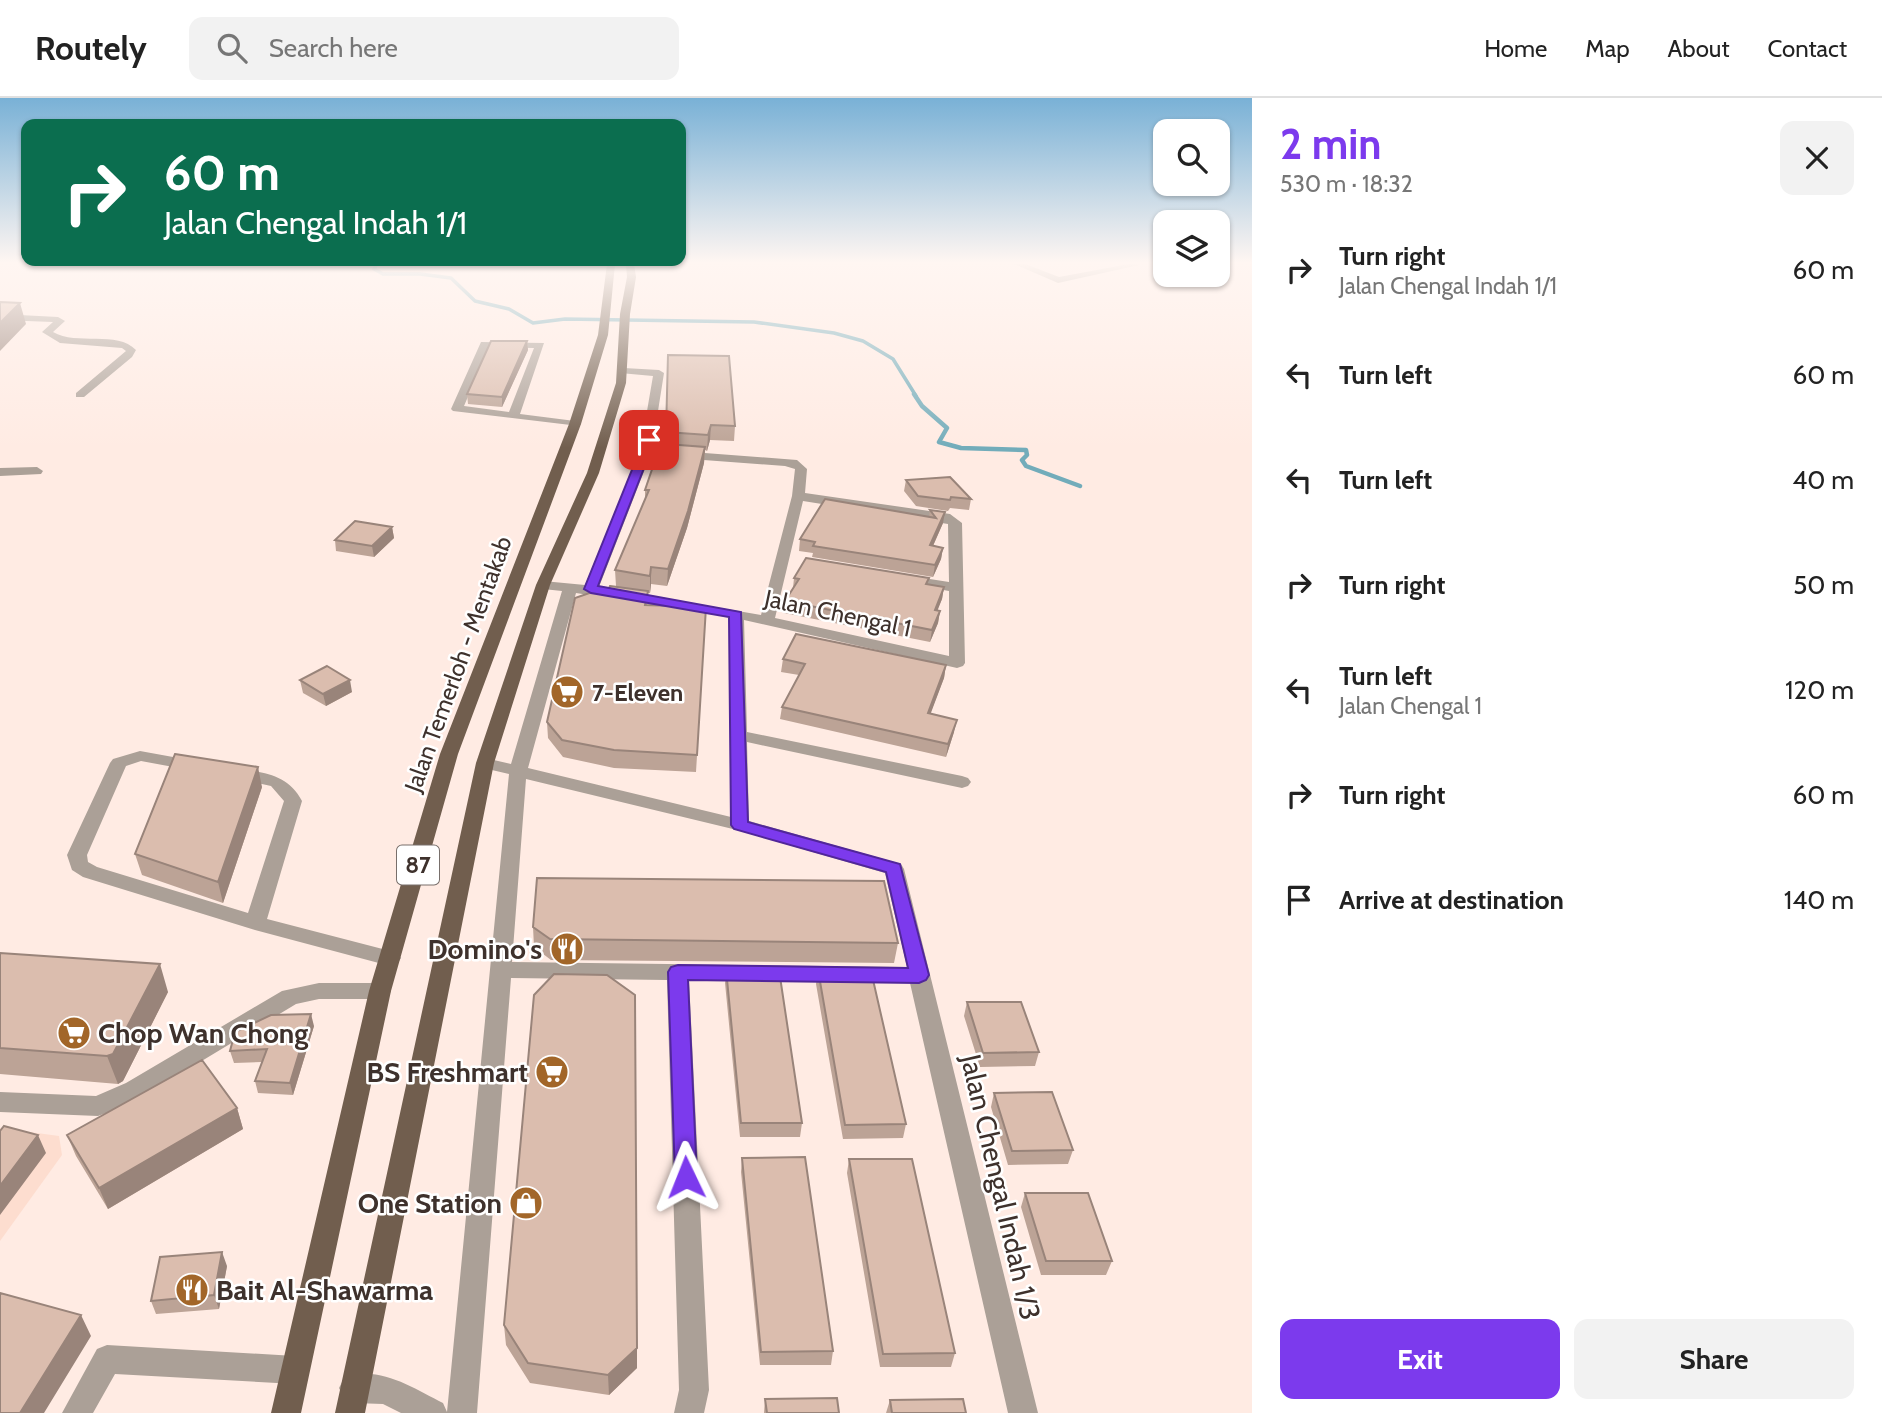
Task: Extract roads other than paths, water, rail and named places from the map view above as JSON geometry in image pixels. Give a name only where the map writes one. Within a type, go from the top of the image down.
[{"type":"main road","name":"Jalan Temerloh - Mentakab","points":[[286,1413],[380,991],[449,754],[575,424],[608,380],[604,325]]},
{"type":"main road","name":"Jalan Temerloh - Mentakab","points":[[352,1400],[485,763],[543,585],[593,473],[608,380],[625,325]]},
{"type":"street","points":[[55,325],[47,332],[51,337],[125,345],[131,350],[79,395]]},
{"type":"street","points":[[514,414],[540,345],[485,344],[457,409],[514,414],[575,424]]},
{"type":"street","points":[[591,589],[646,452],[659,373],[608,380]]},
{"type":"street","points":[[646,452],[797,464],[801,469],[790,560],[767,620]]},
{"type":"street","points":[[0,472],[37,471]]},
{"type":"street","points":[[798,496],[950,518],[955,523],[956,588],[890,577]]},
{"type":"street","name":"Jalan Chengal 1","points":[[543,585],[591,589],[767,620],[957,663],[956,588]]},
{"type":"street","points":[[463,1413],[518,772],[570,587]]},
{"type":"street","points":[[485,763],[740,825],[736,615]]},
{"type":"street","points":[[738,735],[962,782]]},
{"type":"street","points":[[255,923],[293,801],[289,789],[276,780],[141,756],[119,763],[77,855],[79,865],[90,872],[255,923],[390,958]]},
{"type":"street","name":"Jalan Chengal Indah 1/3","points":[[740,825],[894,869],[1023,1413]]},
{"type":"street","points":[[501,970],[919,975]]},
{"type":"street","points":[[678,972],[694,1390],[689,1413]]},
{"type":"street","points":[[0,1102],[98,1106],[134,1090],[290,998],[319,991],[380,991]]},
{"type":"street","points":[[77,1413],[107,1359],[295,1370]]},
{"type":"street","points":[[352,1400],[385,1390],[433,1413]]},
{"type":"waterway","points":[[778,325],[834,333],[863,341],[893,359],[916,396]]},
{"type":"waterway","points":[[914,394],[922,406],[947,428],[939,442],[961,448],[1026,450],[1027,455],[1022,460],[1026,466],[1080,486]]},
{"type":"place","name":"7-Eleven","points":[[567,692]]},
{"type":"place","name":"Domino's","points":[[567,949]]},
{"type":"place","name":"Chop Wan Chong","points":[[74,1033]]},
{"type":"place","name":"BS Freshmart","points":[[552,1072]]},
{"type":"place","name":"One Station","points":[[526,1203]]},
{"type":"place","name":"Bait Al-Shawarma","points":[[192,1290]]}]
